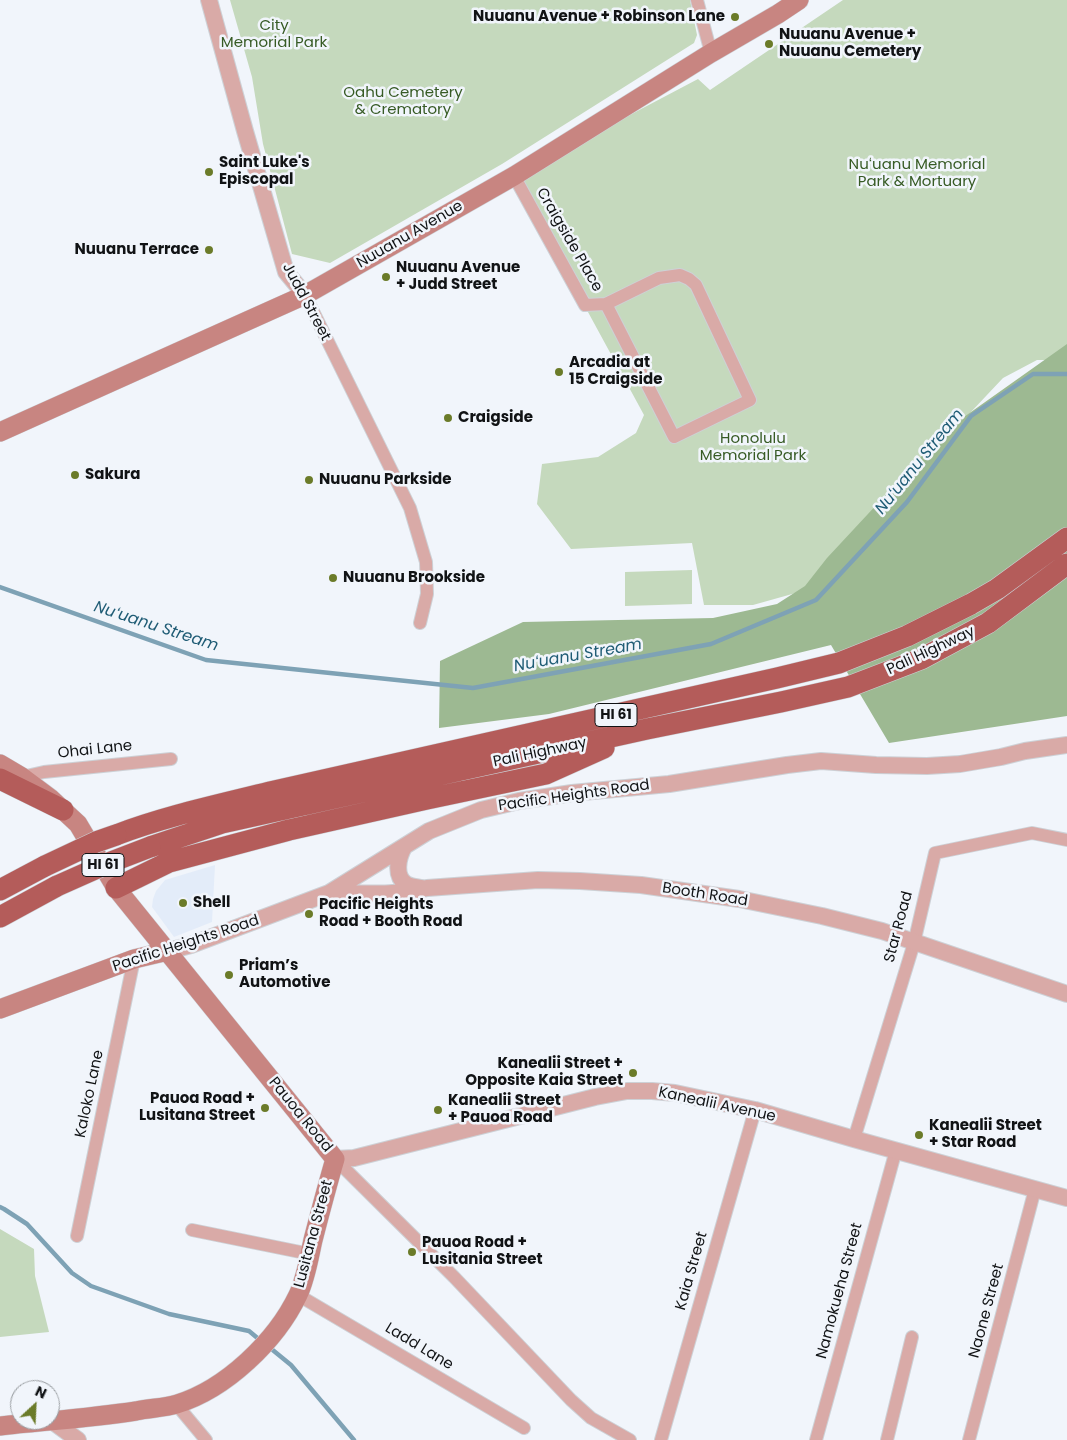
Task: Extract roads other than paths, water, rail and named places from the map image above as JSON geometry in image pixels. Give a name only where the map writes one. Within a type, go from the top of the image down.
[{"type":"highway","name":"Pali Highway","points":[[0,890],[96,842],[140,826],[205,808],[839,663],[907,636],[971,604],[997,589],[1067,538]]},
{"type":"highway","name":"Pali Highway","points":[[0,917],[57,886],[111,862],[222,823],[646,729],[848,687],[921,659],[988,623],[1067,564]]},
{"type":"highway","points":[[116,888],[169,862],[280,832],[546,774],[646,729]]},
{"type":"highway","points":[[0,779],[63,810]]},
{"type":"highway","points":[[0,879],[45,866]]},
{"type":"main road","name":"Nuuanu Avenue","points":[[0,432],[304,295],[514,176],[799,0]]},
{"type":"main road","name":"Pauoa Road","points":[[0,764],[22,776],[78,824],[116,888],[335,1159]]},
{"type":"main road","name":"Pacific Heights Road","points":[[0,1010],[134,959],[168,951]]},
{"type":"main road","name":"Lusitana Street","points":[[60,1420],[108,1415],[176,1404],[200,1395],[222,1382],[257,1352],[281,1324],[298,1294],[335,1159]]},
{"type":"street","name":"Judd Street","points":[[208,0],[286,272],[304,295],[410,508],[426,562],[427,594],[420,623]]},
{"type":"street","points":[[697,0],[711,53]]},
{"type":"street","name":"Craigside Place","points":[[514,176],[585,305],[606,304],[659,278],[669,276],[680,275],[696,285],[750,400],[674,437],[606,304]]},
{"type":"street","name":"Pacific Heights Road","points":[[168,951],[190,945],[330,893],[429,831],[481,810],[536,799],[669,784],[821,761],[876,765],[927,766],[960,764],[1001,757],[1025,750],[1067,745]]},
{"type":"street","name":"Ohai Lane","points":[[22,776],[171,759]]},
{"type":"street","name":"Star Road","points":[[854,1139],[914,941],[935,852],[1032,832],[1067,840]]},
{"type":"street","points":[[404,847],[398,865],[404,883],[426,888]]},
{"type":"street","name":"Booth Road","points":[[330,893],[412,892],[426,888],[538,880],[632,884],[739,899],[822,916],[882,931],[1067,994]]},
{"type":"street","name":"Kaloko Lane","points":[[77,1236],[134,959]]},
{"type":"street","name":"Kanealii Avenue","points":[[335,1159],[354,1158],[595,1097],[627,1091],[652,1091],[675,1093],[755,1110],[1067,1198]]},
{"type":"street","name":"Kaia Street","points":[[661,1440],[755,1110]]},
{"type":"street","name":"Namokueha Street","points":[[816,1440],[896,1150]]},
{"type":"street","name":"Pauoa Road","points":[[335,1159],[454,1277],[571,1400],[591,1418],[630,1440]]},
{"type":"street","name":"Naone Street","points":[[969,1440],[1035,1190]]},
{"type":"street","points":[[192,1230],[310,1254]]},
{"type":"street","name":"Ladd Lane","points":[[298,1294],[524,1428]]},
{"type":"street","points":[[888,1440],[912,1337]]},
{"type":"street","points":[[176,1404],[206,1440]]},
{"type":"street","points":[[60,1427],[78,1440]]},
{"type":"waterway","name":"Nuʻuanu Stream","points":[[0,587],[206,660],[473,688],[711,644],[816,600],[907,502],[971,416],[1033,374],[1067,374]]},
{"type":"waterway","points":[[0,1207],[27,1224],[72,1273],[91,1286],[169,1314],[249,1331],[261,1341]]},
{"type":"waterway","points":[[269,1347],[291,1365],[354,1440]]},
{"type":"place","name":"Nuuanu Avenue + Robinson Lane","points":[[735,17]]},
{"type":"place","name":"Nuuanu Avenue + Nuuanu Cemetery","points":[[769,44]]},
{"type":"place","name":"Saint Luke's Episcopal","points":[[209,172]]},
{"type":"place","name":"Nuuanu Terrace","points":[[209,250]]},
{"type":"place","name":"Nuuanu Avenue + Judd Street","points":[[386,277]]},
{"type":"place","name":"Arcadia at 15 Craigside","points":[[559,372]]},
{"type":"place","name":"Craigside","points":[[448,418]]},
{"type":"place","name":"Sakura","points":[[75,475]]},
{"type":"place","name":"Nuuanu Parkside","points":[[309,480]]},
{"type":"place","name":"Nuuanu Brookside","points":[[333,578]]},
{"type":"place","name":"Shell","points":[[183,903]]},
{"type":"place","name":"Pacific Heights Road + Booth Road","points":[[309,914]]},
{"type":"place","name":"Priam’s Automotive","points":[[229,975]]},
{"type":"place","name":"Kanealii Street + Opposite Kaia Street","points":[[633,1073]]},
{"type":"place","name":"Pauoa Road + Lusitana Street","points":[[265,1108]]},
{"type":"place","name":"Kanealii Street + Pauoa Road","points":[[438,1110]]},
{"type":"place","name":"Kanealii Street + Star Road","points":[[919,1135]]},
{"type":"place","name":"Pauoa Road + Lusitania Street","points":[[412,1252]]},
{"type":"park label","name":"City Memorial Park","points":[[274,34]]},
{"type":"park label","name":"Oahu Cemetery & Crematory","points":[[403,102]]},
{"type":"park label","name":"Nuʻuanu Memorial Park & Mortuary","points":[[917,174]]},
{"type":"park label","name":"Honolulu Memorial Park","points":[[753,448]]}]
